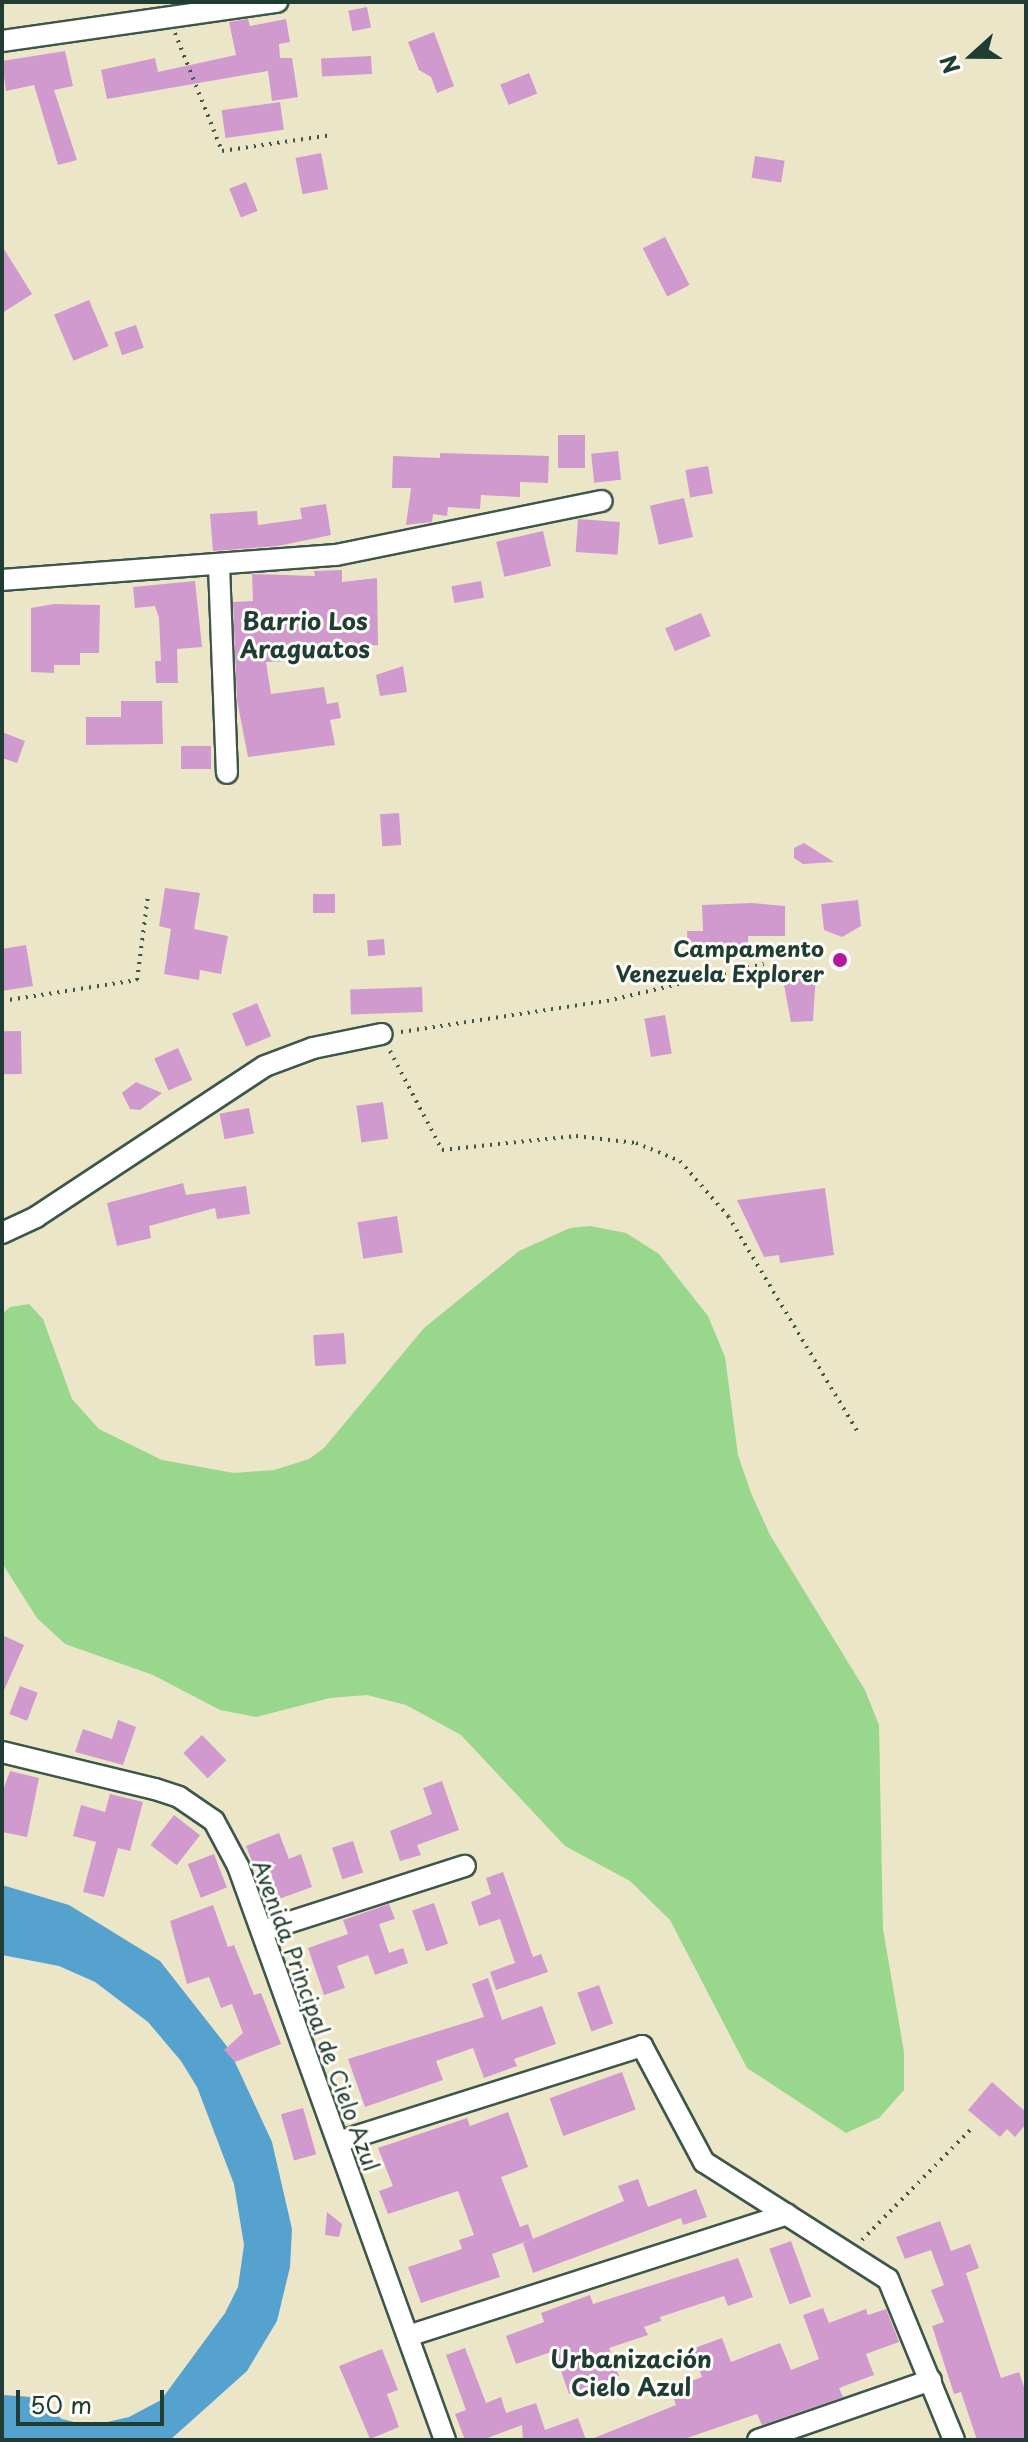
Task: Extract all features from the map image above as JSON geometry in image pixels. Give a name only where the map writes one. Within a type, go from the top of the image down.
[{"type":"street","points":[[2,41],[277,2]]},
{"type":"street","points":[[2,580],[219,566],[379,549],[602,501]]},
{"type":"street","points":[[219,566],[227,773]]},
{"type":"street","points":[[2,1233],[36,1217],[265,1066],[313,1048],[382,1034]]},
{"type":"street","name":"Avenida Principal de Cielo Azul","points":[[2,1752],[155,1789],[201,1811],[226,1841],[262,1931],[445,2440]]},
{"type":"street","points":[[262,1931],[465,1866]]},
{"type":"street","points":[[338,2142],[642,2046],[704,2162],[888,2279],[954,2440]]},
{"type":"street","points":[[408,2336],[787,2214]]},
{"type":"street","points":[[758,2440],[931,2380]]},
{"type":"path","points":[[169,17],[222,151],[332,135]]},
{"type":"path","points":[[2,1001],[137,980],[148,895]]},
{"type":"path","points":[[764,964],[607,1001],[382,1034],[442,1150],[576,1136],[636,1143],[680,1161],[728,1216],[858,1432]]},
{"type":"path","points":[[849,2254],[970,2130]]},
{"type":"green space","points":[[590,1226],[626,1233],[659,1254],[708,1316],[725,1357],[738,1455],[751,1493],[770,1535],[865,1690],[879,1725],[883,1929],[904,2052],[904,2090],[879,2118],[846,2133],[747,2068],[670,1920],[630,1881],[565,1846],[461,1735],[406,1705],[367,1695],[330,1698],[256,1717],[220,1710],[153,1675],[65,1644],[37,1618],[2,1563],[2,1314],[10,1307],[29,1304],[43,1319],[72,1399],[99,1429],[162,1460],[234,1473],[274,1470],[309,1459],[324,1448],[424,1328],[519,1251],[570,1228]]},
{"type":"water","points":[[2,1885],[69,1905],[160,1961],[229,2049],[272,2142],[292,2229],[290,2267],[277,2321],[247,2371],[170,2440],[2,2440],[3,2395],[32,2397],[62,2419],[90,2426],[129,2417],[161,2400],[225,2313],[238,2287],[244,2245],[234,2184],[197,2087],[181,2061],[148,2022],[95,1982],[59,1966],[2,1955]]},
{"type":"building","points":[[367,7],[371,28],[352,31],[348,11]]},
{"type":"building","points":[[248,19],[250,26],[286,19],[290,42],[279,44],[280,58],[292,58],[298,97],[272,101],[268,71],[107,99],[101,70],[155,58],[158,72],[236,55],[229,22]]},
{"type":"building","points":[[434,32],[454,86],[437,93],[431,77],[419,70],[408,42]]},
{"type":"building","points":[[65,51],[73,86],[54,90],[77,160],[58,165],[34,85],[6,91],[2,61]]},
{"type":"building","points":[[371,56],[372,74],[322,77],[321,59]]},
{"type":"building","points":[[529,73],[537,93],[508,105],[500,85]]},
{"type":"building","points":[[280,102],[284,130],[225,138],[222,110]]},
{"type":"building","points":[[321,153],[328,189],[303,194],[295,158]]},
{"type":"building","points":[[755,156],[785,161],[781,182],[752,178]]},
{"type":"building","points":[[246,182],[258,211],[241,217],[229,189]]},
{"type":"building","points":[[665,237],[690,285],[667,296],[643,248]]},
{"type":"building","points":[[2,246],[32,294],[2,313]]},
{"type":"building","points":[[89,300],[109,346],[74,361],[54,315]]},
{"type":"building","points":[[136,325],[144,348],[122,355],[114,332]]},
{"type":"building","points":[[558,435],[585,435],[585,468],[558,468]]},
{"type":"building","points":[[618,451],[621,480],[594,483],[591,454]]},
{"type":"building","points":[[440,453],[549,456],[548,483],[520,482],[520,497],[481,495],[480,509],[448,507],[447,516],[433,514],[432,522],[406,525],[411,488],[392,488],[393,456],[440,458]]},
{"type":"building","points":[[708,466],[713,494],[690,498],[685,470]]},
{"type":"building","points":[[684,498],[693,537],[659,545],[650,506]]},
{"type":"building","points":[[326,504],[331,535],[278,546],[213,551],[210,514],[257,511],[258,525],[302,519],[300,508]]},
{"type":"building","points":[[578,519],[620,522],[618,555],[576,552]]},
{"type":"building","points":[[543,531],[551,566],[504,577],[496,542]]},
{"type":"building","points":[[342,570],[342,582],[377,578],[378,645],[296,651],[297,661],[266,662],[271,694],[324,687],[327,704],[338,702],[341,718],[330,720],[335,745],[248,757],[237,700],[233,602],[253,601],[252,574],[315,576],[314,571]]},
{"type":"building","points":[[195,581],[202,647],[177,649],[178,683],[156,683],[155,661],[161,661],[159,618],[155,606],[135,608],[133,587]]},
{"type":"building","points":[[481,581],[484,598],[454,603],[451,586]]},
{"type":"building","points":[[54,604],[100,605],[99,653],[80,653],[80,665],[54,665],[54,673],[31,672],[31,608]]},
{"type":"building","points":[[701,613],[711,636],[675,651],[665,628]]},
{"type":"building","points":[[403,666],[407,692],[380,696],[376,675]]},
{"type":"building","points":[[121,701],[162,701],[163,744],[86,745],[86,717],[121,717]]},
{"type":"building","points":[[2,732],[25,741],[17,763],[2,758]]},
{"type":"building","points":[[181,746],[211,746],[211,769],[181,769]]},
{"type":"building","points":[[399,813],[401,845],[382,846],[380,814]]},
{"type":"building","points":[[804,843],[834,862],[803,864],[794,858],[794,848]]},
{"type":"building","points":[[165,888],[200,893],[194,929],[228,936],[221,974],[200,970],[199,980],[164,974],[171,929],[159,926]]},
{"type":"building","points":[[313,894],[335,894],[335,913],[313,913]]},
{"type":"building","points":[[858,900],[861,926],[842,937],[824,930],[821,904]]},
{"type":"building","points":[[752,903],[785,906],[785,936],[748,936],[749,953],[696,956],[695,951],[688,951],[687,931],[703,931],[702,905]]},
{"type":"building","points":[[384,939],[385,955],[368,956],[367,940]]},
{"type":"building","points":[[26,945],[33,986],[2,991],[2,949]]},
{"type":"building","points":[[816,973],[813,1021],[791,1022],[782,974]]},
{"type":"building","points":[[422,987],[423,1012],[351,1014],[350,990]]},
{"type":"building","points":[[257,1003],[271,1036],[246,1047],[232,1014]]},
{"type":"building","points":[[665,1015],[672,1053],[651,1057],[644,1019]]},
{"type":"building","points":[[2,1031],[21,1031],[22,1074],[3,1074]]},
{"type":"building","points":[[178,1048],[192,1080],[168,1091],[154,1059]]},
{"type":"building","points":[[136,1082],[162,1093],[140,1110],[130,1109],[122,1093]]},
{"type":"building","points":[[383,1102],[388,1139],[361,1142],[356,1106]]},
{"type":"building","points":[[249,1108],[254,1134],[225,1139],[220,1114]]},
{"type":"building","points":[[183,1183],[186,1195],[246,1186],[250,1214],[217,1219],[215,1208],[149,1226],[151,1238],[117,1246],[107,1203]]},
{"type":"building","points":[[825,1188],[834,1255],[780,1263],[779,1255],[764,1257],[737,1200]]},
{"type":"building","points":[[397,1216],[403,1253],[363,1259],[357,1222]]},
{"type":"building","points":[[344,1333],[346,1364],[315,1366],[313,1335]]},
{"type":"building","points":[[2,1635],[24,1645],[2,1695]]},
{"type":"building","points":[[20,1686],[38,1693],[27,1721],[9,1714]]},
{"type":"building","points":[[118,1720],[136,1727],[123,1765],[75,1752],[83,1729],[112,1739]]},
{"type":"building","points":[[202,1735],[226,1760],[208,1778],[183,1753]]},
{"type":"building","points":[[10,1771],[39,1778],[27,1837],[2,1832],[2,1793]]},
{"type":"building","points":[[442,1781],[459,1830],[417,1845],[421,1855],[400,1861],[390,1831],[432,1814],[423,1788]]},
{"type":"building","points":[[110,1794],[143,1802],[130,1851],[118,1848],[104,1897],[83,1892],[96,1842],[73,1836],[81,1805],[105,1812]]},
{"type":"building","points":[[174,1815],[200,1835],[177,1865],[151,1845]]},
{"type":"building","points":[[279,1833],[289,1859],[301,1854],[312,1887],[279,1899],[267,1861],[254,1866],[246,1846]]},
{"type":"building","points":[[353,1841],[363,1872],[342,1879],[332,1848]]},
{"type":"building","points":[[214,1854],[227,1888],[201,1898],[188,1864]]},
{"type":"building","points":[[503,1872],[533,1957],[541,1954],[548,1972],[496,1990],[490,1972],[515,1963],[500,1919],[479,1926],[471,1902],[491,1894],[486,1878]]},
{"type":"building","points":[[434,1903],[448,1944],[426,1951],[412,1910]]},
{"type":"building","points":[[389,1904],[395,1919],[379,1924],[389,1953],[403,1948],[408,1963],[375,1975],[368,1955],[337,1966],[345,1988],[324,1995],[308,1948],[348,1934],[343,1920]]},
{"type":"building","points":[[213,1905],[228,1947],[234,1945],[254,1995],[261,1993],[281,2044],[235,2062],[224,2050],[243,2033],[232,2004],[221,2008],[209,1977],[187,1984],[170,1921]]},
{"type":"building","points":[[488,1978],[502,2020],[542,2006],[556,2044],[514,2059],[517,2066],[484,2078],[473,2048],[436,2061],[443,2080],[365,2107],[348,2059],[484,2017],[472,1984]]},
{"type":"building","points":[[599,1985],[613,2024],[591,2031],[577,1993]]},
{"type":"building","points":[[622,2072],[636,2110],[563,2136],[550,2098]]},
{"type":"building","points":[[992,2082],[1026,2112],[1026,2124],[1015,2137],[1007,2129],[1000,2137],[968,2110]]},
{"type":"building","points":[[303,2108],[316,2154],[294,2160],[281,2114]]},
{"type":"building","points":[[508,2112],[528,2167],[501,2177],[520,2227],[528,2224],[533,2239],[492,2254],[500,2277],[421,2303],[408,2267],[462,2249],[459,2240],[474,2235],[458,2191],[388,2214],[379,2191],[393,2186],[378,2148],[467,2118],[470,2126]]},
{"type":"building","points":[[638,2179],[648,2207],[696,2189],[707,2217],[683,2225],[681,2218],[533,2273],[523,2243],[624,2201],[618,2186]]},
{"type":"building","points":[[327,2212],[342,2224],[339,2237],[325,2235]]},
{"type":"building","points":[[940,2221],[951,2251],[970,2244],[979,2268],[966,2273],[1001,2378],[1019,2372],[1026,2393],[1026,2440],[977,2440],[961,2392],[954,2394],[932,2326],[944,2322],[931,2290],[944,2285],[931,2250],[905,2259],[896,2237]]},
{"type":"building","points":[[791,2241],[811,2296],[790,2304],[769,2249]]},
{"type":"building","points":[[738,2258],[753,2297],[728,2306],[724,2296],[660,2317],[661,2321],[644,2327],[648,2335],[609,2348],[619,2376],[569,2394],[554,2351],[516,2364],[506,2336],[544,2322],[541,2313],[590,2295],[593,2304]]},
{"type":"building","points":[[823,2308],[829,2323],[866,2309],[868,2315],[886,2309],[899,2342],[866,2354],[874,2375],[839,2388],[843,2397],[762,2425],[757,2414],[681,2440],[589,2440],[676,2405],[670,2389],[702,2377],[692,2349],[722,2338],[731,2362],[780,2343],[791,2370],[819,2359],[803,2315]]},
{"type":"building","points":[[465,2348],[486,2403],[501,2397],[506,2413],[536,2403],[545,2430],[578,2418],[586,2440],[523,2440],[522,2425],[482,2440],[465,2440],[455,2414],[466,2410],[446,2355]]},
{"type":"building","points":[[382,2349],[398,2390],[387,2394],[399,2427],[370,2439],[339,2366]]},
{"type":"place","name":"Campamento Venezuela Explorer","points":[[840,960]]},
{"type":"district","name":"Barrio Los Araguatos","points":[[305,635]]},
{"type":"district","name":"Urbanización Cielo Azul","points":[[631,2373]]}]
